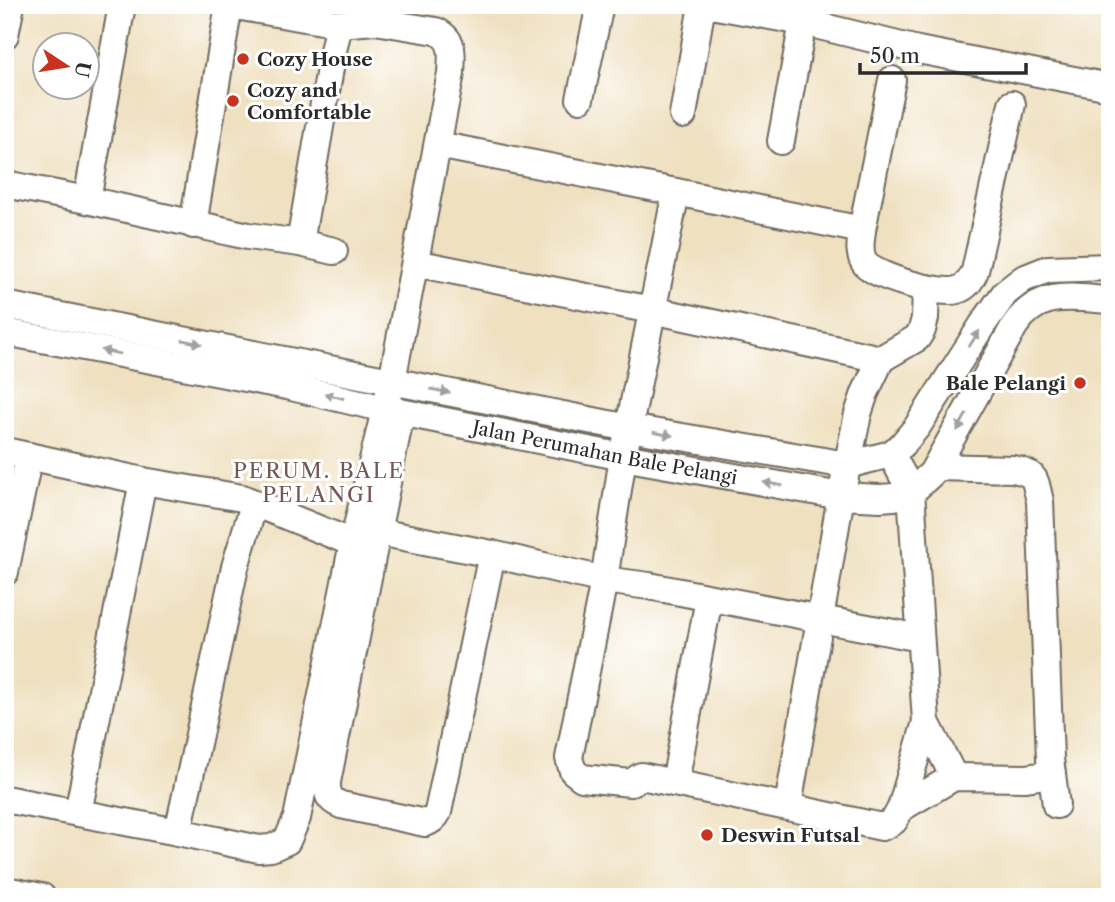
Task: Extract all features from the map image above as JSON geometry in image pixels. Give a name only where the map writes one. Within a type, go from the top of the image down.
[{"type":"street","points":[[5,36],[11,5]]},
{"type":"street","points":[[87,200],[122,5]]},
{"type":"street","points":[[193,225],[230,5],[339,24],[375,21],[436,31],[444,35],[450,43],[451,73],[394,410],[378,532],[327,782],[327,793],[332,801],[425,823],[438,813],[492,554]]},
{"type":"street","points":[[580,99],[600,5]]},
{"type":"street","points":[[683,115],[702,5]]},
{"type":"street","points":[[711,5],[805,14],[918,50],[1110,87]]},
{"type":"street","points":[[781,141],[805,14]]},
{"type":"street","points":[[300,243],[339,24]]},
{"type":"street","points":[[892,80],[862,230],[861,254],[869,268],[879,274],[926,288],[953,291],[961,289],[972,279],[1012,104]]},
{"type":"street","points":[[399,383],[430,266],[464,96]]},
{"type":"street","points":[[453,148],[862,230]]},
{"type":"street","points":[[5,184],[193,225],[334,251]]},
{"type":"street","points":[[676,192],[623,457],[604,580],[569,758],[573,771],[582,778],[631,783],[640,776],[882,827],[894,821],[901,808],[926,722],[911,491],[891,454]]},
{"type":"street","points":[[430,266],[881,359]]},
{"type":"street","points":[[5,305],[629,428],[848,465],[891,454],[902,444],[917,427],[1005,293],[1023,279],[1048,269],[1110,267]]},
{"type":"street","points":[[788,806],[841,496],[859,414],[865,393],[881,359],[917,338],[925,318],[926,288]]},
{"type":"street","points":[[1005,293],[1026,312]]},
{"type":"street","points":[[911,491],[923,483],[936,467],[1015,325],[1026,312],[1040,302],[1057,298],[1110,300]]},
{"type":"street","name":"Jalan Perumahan Bale Pelangi","points":[[5,332],[287,386],[623,457],[841,496],[880,498],[894,497],[911,491]]},
{"type":"street","points":[[5,799],[259,849],[271,848],[287,841],[297,817],[353,543],[394,410]]},
{"type":"street","points":[[5,572],[17,453],[144,481],[242,498],[353,543]]},
{"type":"street","points":[[936,467],[1013,469],[1026,471],[1036,480],[1040,500],[1050,759],[1056,805]]},
{"type":"street","points":[[78,813],[144,481]]},
{"type":"street","points":[[178,832],[235,567],[254,504]]},
{"type":"street","points":[[378,532],[492,554],[604,580],[649,586],[920,638]]},
{"type":"street","points":[[675,783],[709,598]]},
{"type":"street","points":[[926,722],[954,777]]},
{"type":"street","points":[[901,808],[954,777],[1026,778],[1052,774]]},
{"type":"street","points":[[5,890],[42,897]]},
{"type":"place","name":"Cozy House","points":[[243,59]]},
{"type":"place","name":"Cozy and Comfortable","points":[[233,101]]},
{"type":"place","name":"Bale Pelangi","points":[[1080,383]]},
{"type":"place","name":"Deswin Futsal","points":[[707,835]]},
{"type":"district","name":"PERUM. BALE PELANGI","points":[[319,482]]}]
